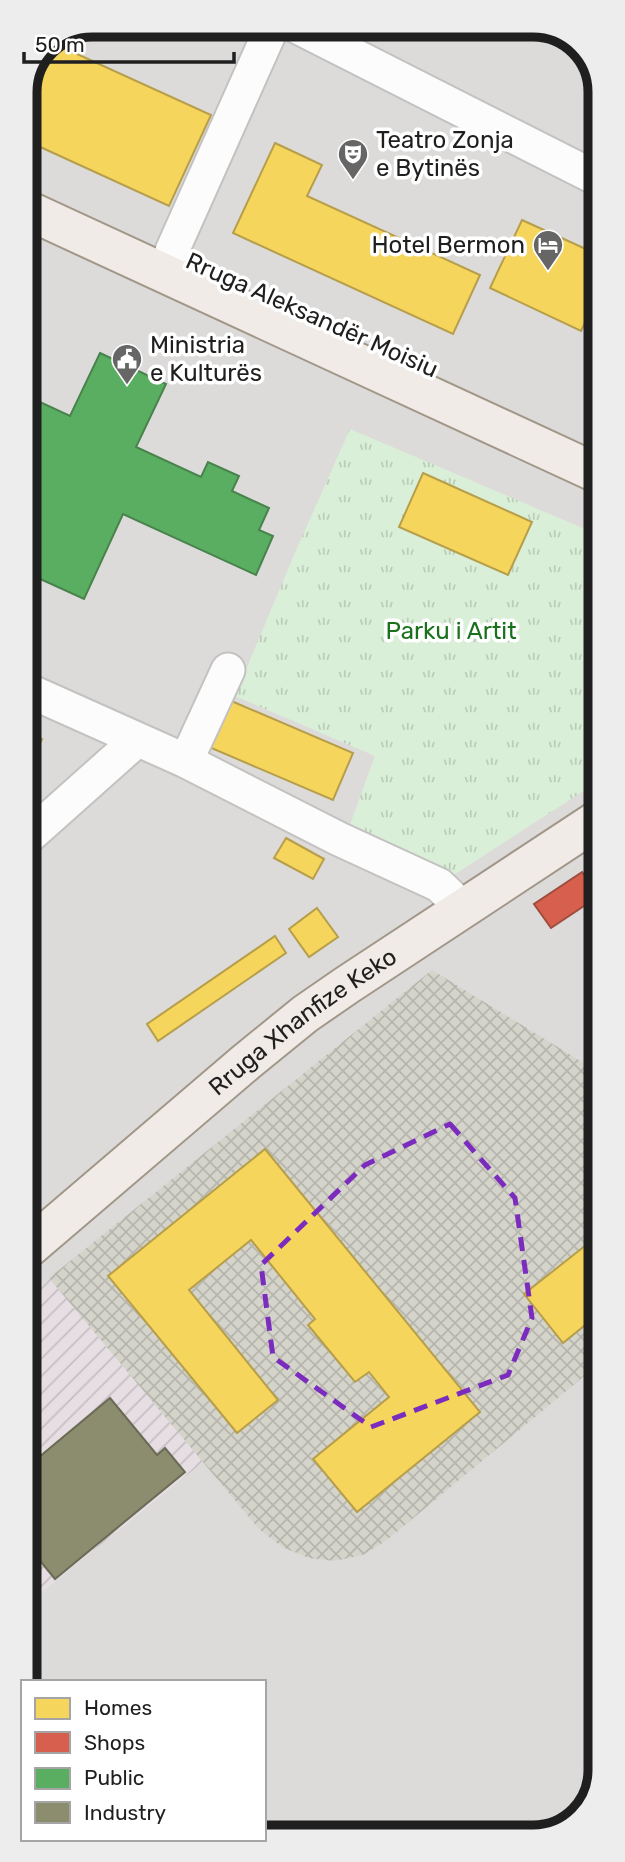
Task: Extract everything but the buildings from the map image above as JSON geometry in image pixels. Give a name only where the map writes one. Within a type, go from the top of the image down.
[{"type":"main road","name":"Rruga Aleksandër Moisiu","points":[[37,189],[588,441]]},
{"type":"main road","points":[[37,215],[588,469]]},
{"type":"main road","name":"Rruga Xhanfize Keko","points":[[37,1241],[305,1014],[588,826]]},
{"type":"street","points":[[172,251],[268,37]]},
{"type":"street","points":[[318,37],[588,174]]},
{"type":"street","points":[[186,761],[228,670]]},
{"type":"street","points":[[37,694],[186,761],[339,839],[439,885],[464,909]]},
{"type":"street","points":[[37,829],[137,740]]},
{"type":"highlighted area","points":[[450,1124],[515,1198],[532,1318],[508,1375],[371,1427],[273,1357],[261,1265],[365,1165]]},
{"type":"shaded area","points":[[92,37],[537,37],[557,42],[567,48],[579,61],[586,78],[588,1777],[577,1804],[564,1816],[547,1823],[266,1825],[266,1680],[37,1680],[37,92],[38,81],[46,61],[61,46]]},
{"type":"shaded area","points":[[432,970],[588,1066],[588,1373],[387,1540],[363,1555],[334,1561],[309,1558],[282,1547],[259,1529],[49,1278]]},
{"type":"shaded area","points":[[49,1278],[203,1462],[37,1596],[37,1288]]},
{"type":"green space","name":"Parku i Artit","points":[[350,429],[588,530],[588,788],[449,878],[348,830],[375,756],[235,696]]},
{"type":"place","name":"Teatro Zonja e Bytinës","points":[[353,181]]},
{"type":"place","name":"Hotel Bermon","points":[[548,272]]},
{"type":"place","name":"Ministria e Kulturës","points":[[127,386]]}]
